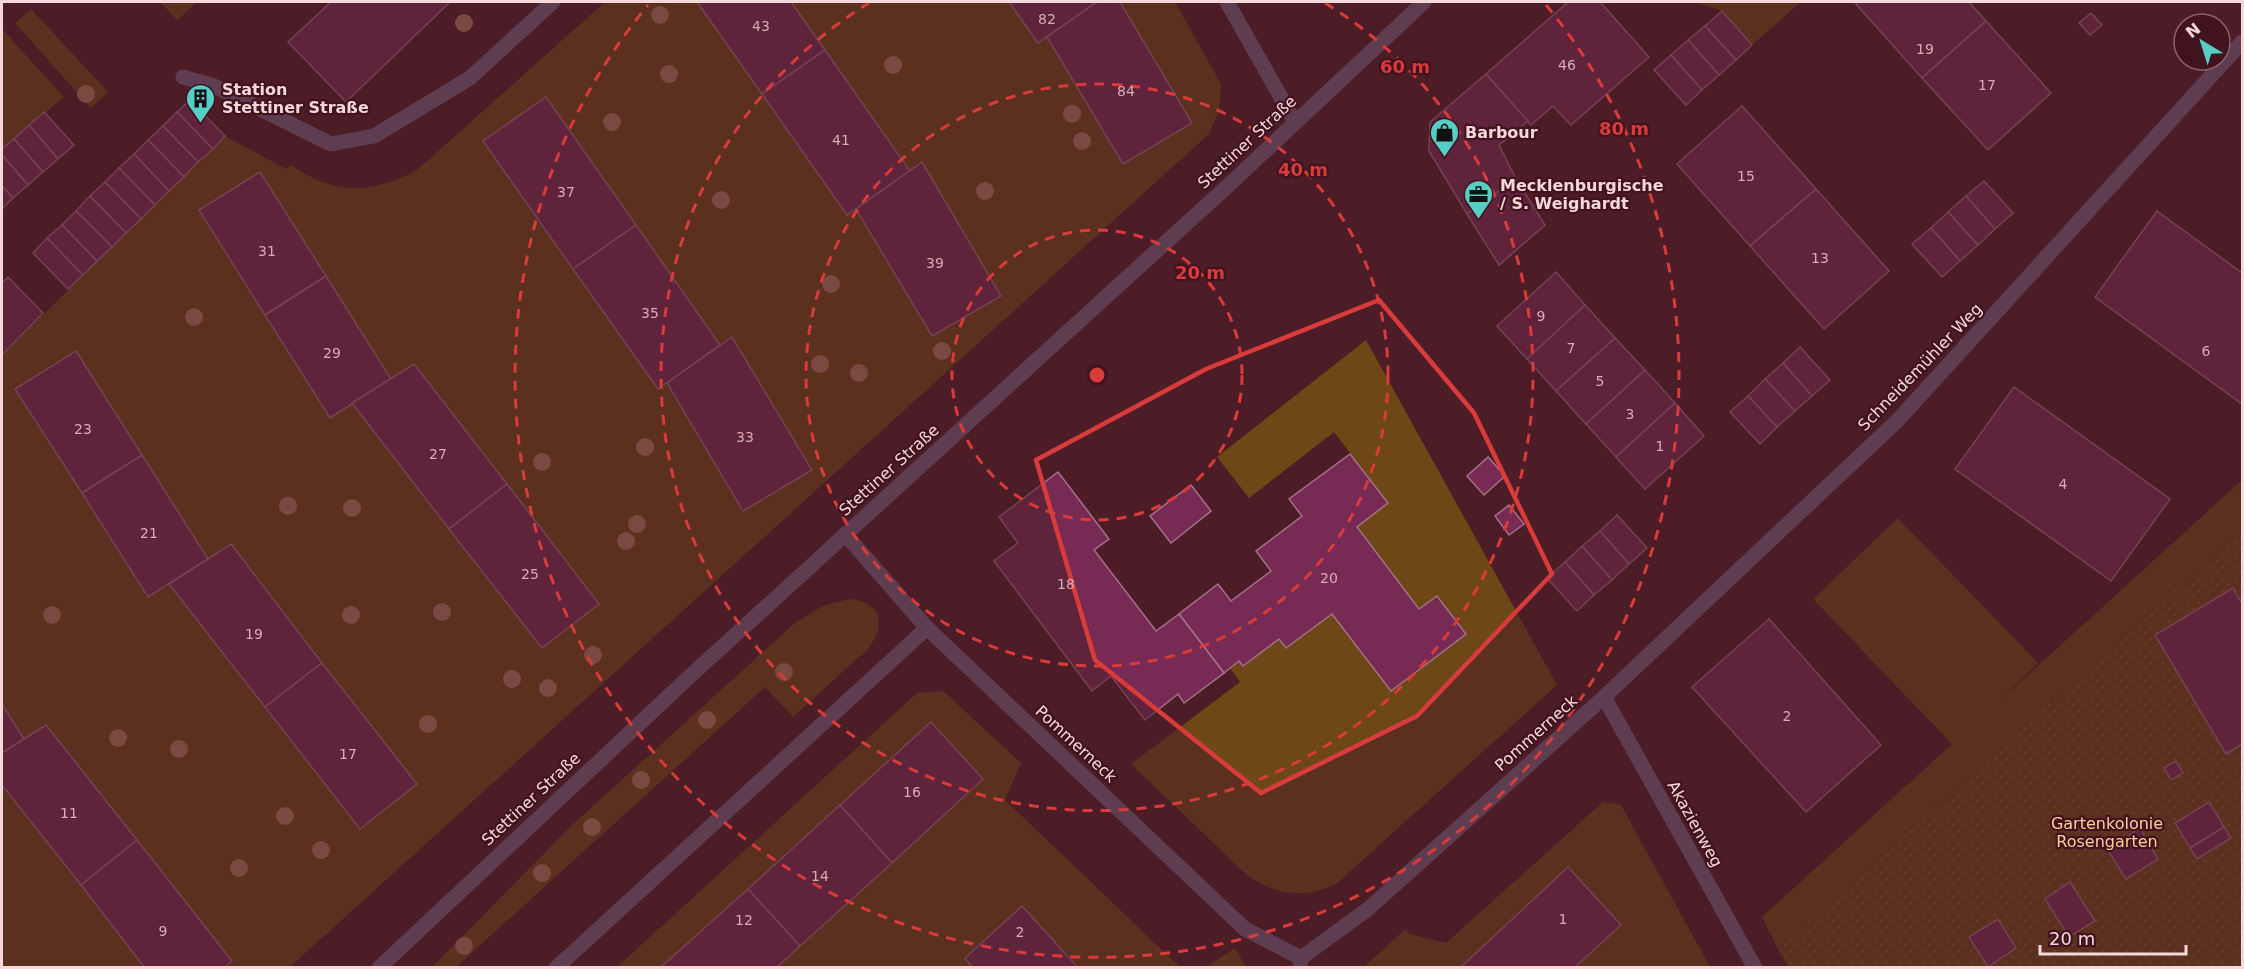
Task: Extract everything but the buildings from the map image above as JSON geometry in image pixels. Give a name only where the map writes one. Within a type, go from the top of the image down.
[{"type":"street","points":[[183,77],[214,86],[331,144],[374,136],[470,78],[553,2]]},
{"type":"street","points":[[1227,2],[1295,122]]},
{"type":"street","name":"Stettiner Straße","points":[[379,968],[688,678],[1424,2]]},
{"type":"street","name":"Schneidemühler Weg","points":[[1604,697],[1898,420],[2242,42]]},
{"type":"street","name":"Pommerneck","points":[[845,534],[927,628],[1245,929],[1300,963],[1368,909],[1604,697]]},
{"type":"street","points":[[556,968],[927,628]]},
{"type":"street","name":"Akazienweg","points":[[1604,697],[1755,968]]},
{"type":"highlighted area","points":[[1379,300],[1474,413],[1552,574],[1417,716],[1261,793],[1095,660],[1036,460],[1206,369]]},
{"type":"green space","points":[[160,2],[197,2],[177,20]]},
{"type":"green space","points":[[605,2],[1175,2],[1221,84],[1219,111],[1209,134],[290,967],[2,968],[2,355],[225,136],[286,169],[291,165],[322,182],[352,188],[384,184],[417,170]]},
{"type":"green space","points":[[1696,2],[1801,2],[1752,45],[1722,11]]},
{"type":"green space","points":[[31,9],[108,92],[91,108],[15,23]]},
{"type":"green space","points":[[2,29],[64,97],[2,149]]},
{"type":"green space","points":[[1366,340],[1557,685],[1336,884],[1313,892],[1291,893],[1280,891],[1248,876],[1131,764],[1240,682],[1230,668],[1239,661],[1243,666],[1279,639],[1287,648],[1332,614],[1391,691],[1465,634],[1437,596],[1419,609],[1357,527],[1388,503],[1334,432],[1249,498],[1217,457]]},
{"type":"green space","points":[[2242,480],[2242,529],[1778,949],[1762,917],[1952,744],[1813,599],[1898,518],[2038,663],[1996,704]]},
{"type":"green space","name":"Gartenkolonie Rosengarten","points":[[2242,529],[2242,967],[1789,968],[1778,949]]},
{"type":"green space","points":[[849,599],[868,605],[878,616],[878,631],[874,640],[868,649],[793,717],[765,687],[456,967],[432,967],[571,826],[796,622],[823,606]]},
{"type":"green space","points":[[943,691],[1021,763],[1005,800],[1180,967],[616,968],[917,693]]},
{"type":"green space","points":[[1603,802],[1621,805],[1710,967],[1363,968],[1405,929],[1409,934],[1446,943]]},
{"type":"green space","points":[[1235,948],[1246,967],[1206,967]]},
{"type":"place","name":"Station Stettiner Straße","points":[[201,124]]},
{"type":"place","name":"Barbour","points":[[1444,158]]},
{"type":"place","name":"Mecklenburgische / S. Weighardt","points":[[1479,220]]}]
